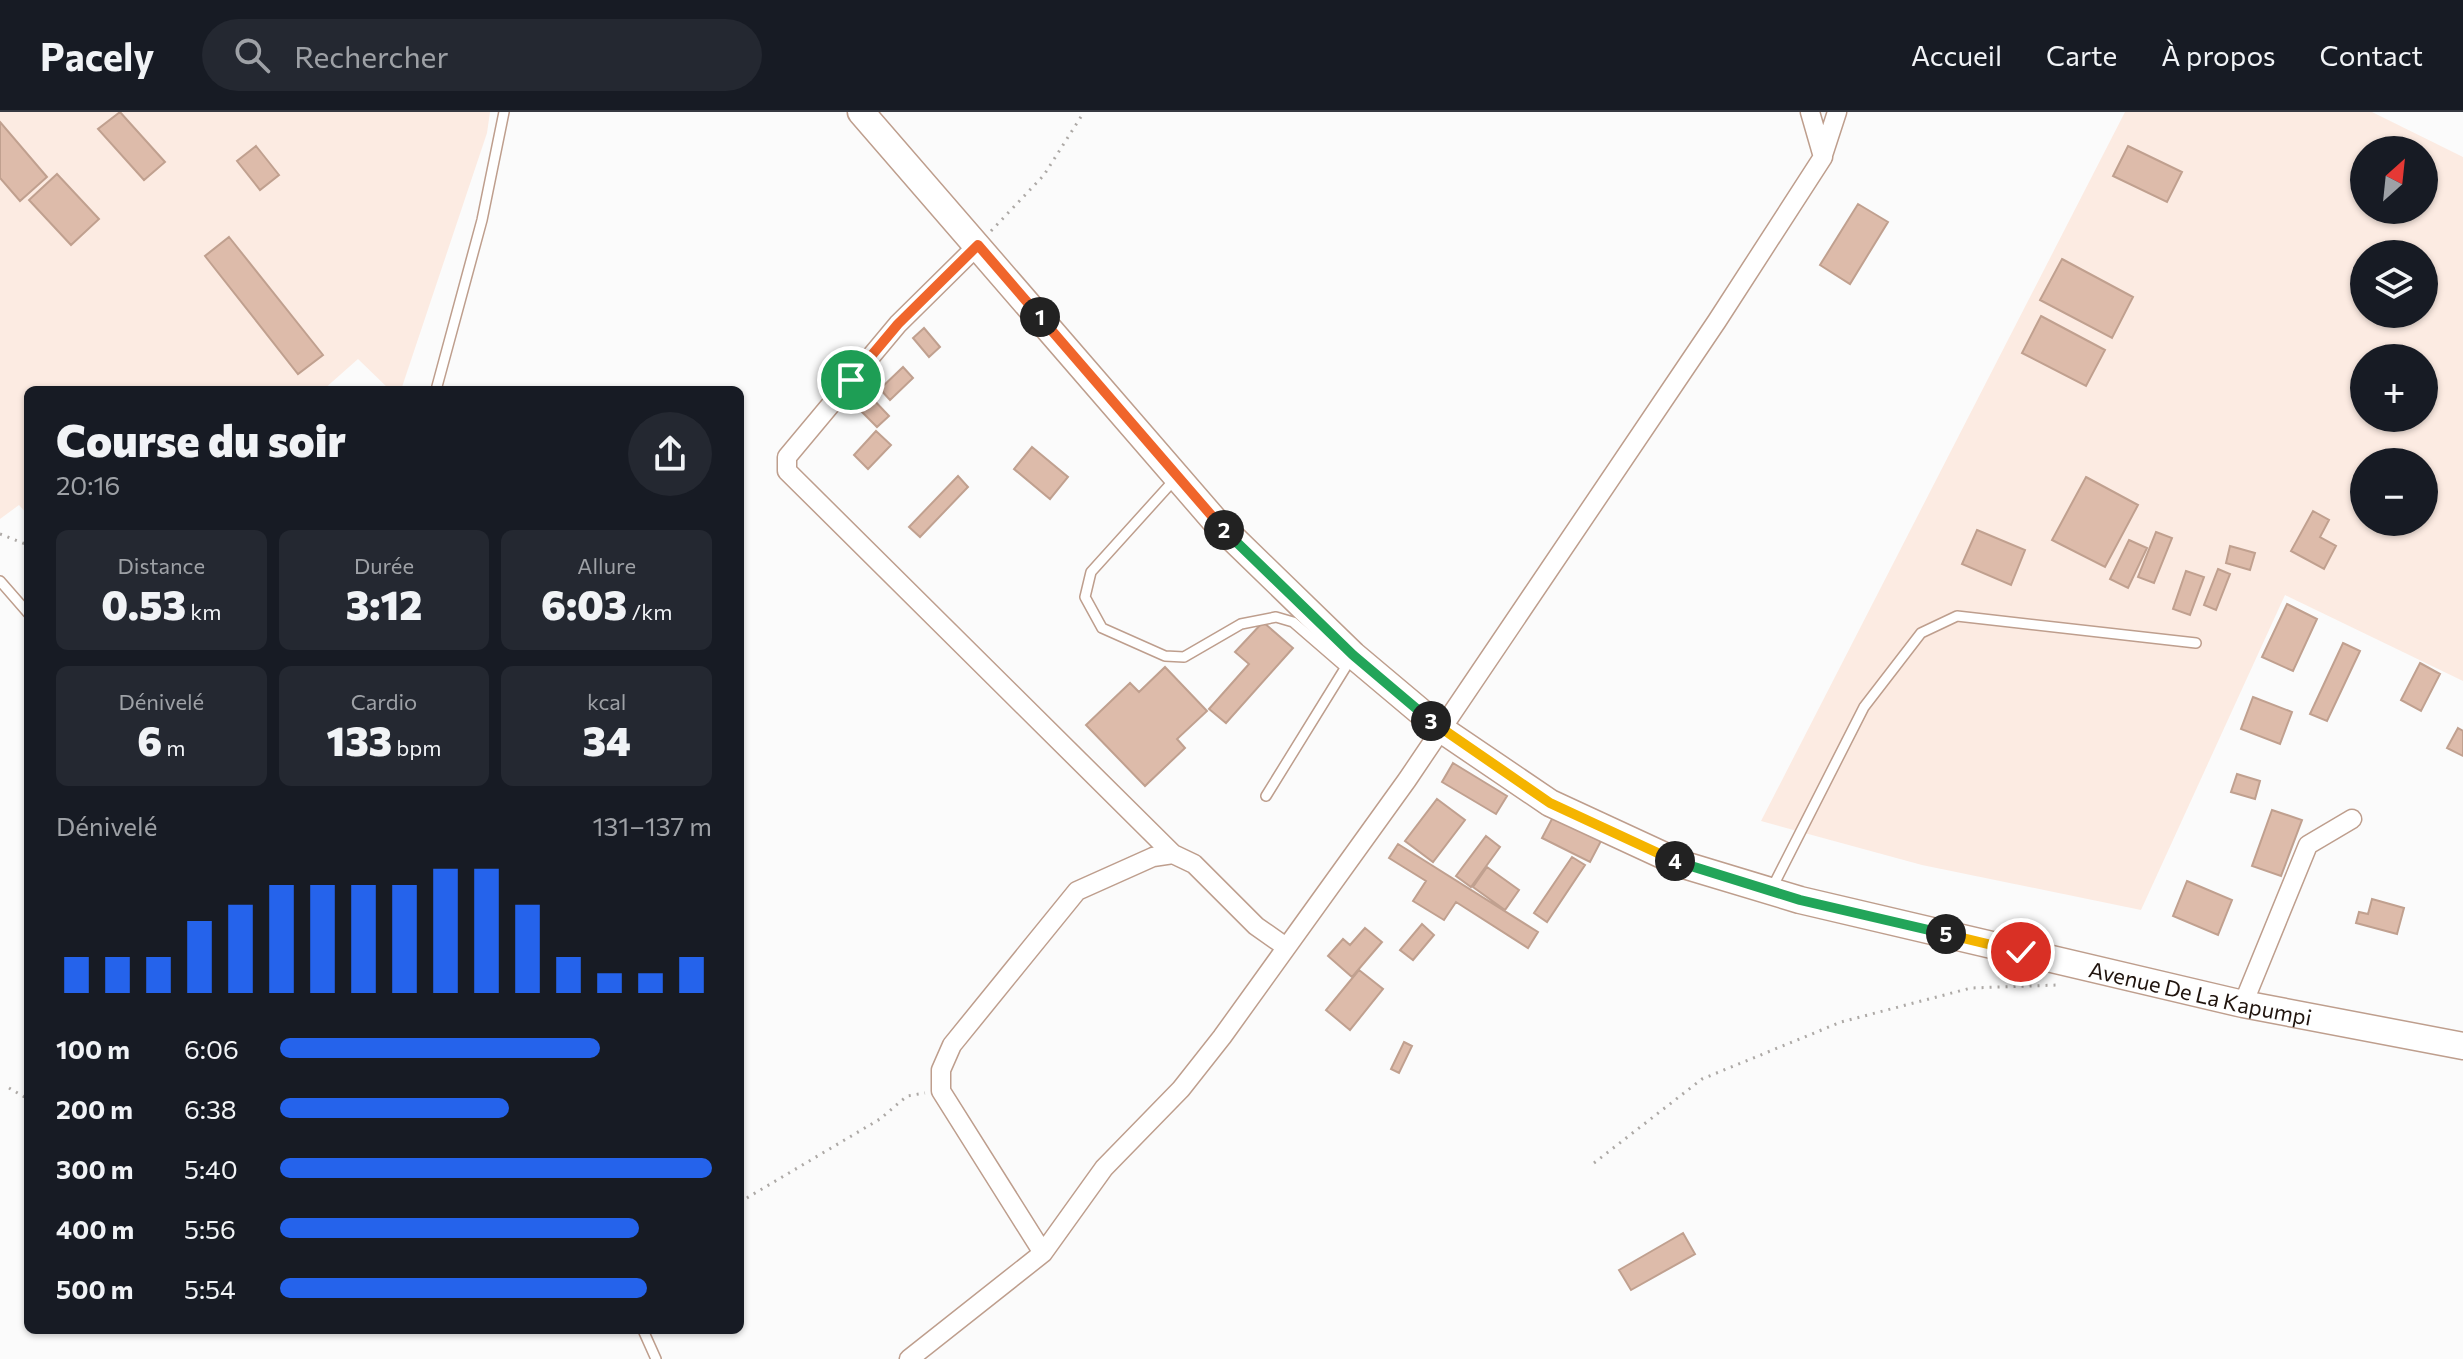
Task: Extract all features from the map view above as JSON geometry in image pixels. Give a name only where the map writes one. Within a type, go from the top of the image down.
[{"type":"main road","name":"Avenue De La Kapumpi","points":[[861,112],[1216,522],[1349,661],[1441,729],[1550,803],[1684,865],[1771,891],[2243,1004],[2463,1046]]},
{"type":"street","points":[[1810,112],[1823,157]]},
{"type":"street","points":[[909,1359],[1043,1253],[1104,1168],[1181,1089],[1214,1047],[1441,729],[1747,276],[1823,157],[1837,112]]},
{"type":"street","points":[[978,245],[880,345],[787,457],[787,471],[1173,854],[1194,864],[1256,926],[1286,947]]},
{"type":"street","points":[[2243,1004],[2308,845],[2352,819]]},
{"type":"street","points":[[1043,1253],[941,1091],[941,1070],[952,1045],[1077,891],[1153,857],[1173,854]]},
{"type":"lane","points":[[437,386],[482,220],[504,112]]},
{"type":"lane","points":[[1177,477],[1091,572],[1085,597],[1102,628],[1165,656],[1184,657],[1241,624],[1276,617],[1293,622],[1349,661],[1266,796]]},
{"type":"lane","points":[[0,581],[24,608]]},
{"type":"lane","points":[[1771,891],[1864,707],[1921,633],[1957,616],[2196,643]]},
{"type":"lane","points":[[645,1334],[656,1359]]},
{"type":"path","points":[[978,245],[1044,175],[1084,112]]},
{"type":"path","points":[[0,534],[24,543]]},
{"type":"path","points":[[1594,1163],[1702,1079],[1841,1022],[1971,988],[2059,985]]},
{"type":"path","points":[[9,1088],[24,1097]]},
{"type":"path","points":[[744,1200],[880,1119],[907,1096],[941,1091]]},
{"type":"shaded area","points":[[0,112],[490,112],[487,133],[402,386],[386,386],[358,359],[328,386],[24,386],[24,511],[19,505],[0,519]]},
{"type":"shaded area","points":[[2125,112],[2372,112],[2421,136],[2350,136],[2350,224],[2438,224],[2438,145],[2463,157],[2463,681],[2285,595],[2141,910],[1922,865],[1761,821]]},
{"type":"building","points":[[120,112],[165,162],[144,180],[98,129]]},
{"type":"building","points":[[0,122],[47,177],[20,201],[0,178]]},
{"type":"building","points":[[256,146],[279,175],[260,190],[237,161]]},
{"type":"building","points":[[2128,146],[2182,172],[2167,202],[2113,176]]},
{"type":"building","points":[[57,174],[99,219],[71,245],[29,200]]},
{"type":"building","points":[[1858,204],[1888,222],[1850,284],[1820,265]]},
{"type":"building","points":[[229,237],[323,355],[298,374],[205,256]]},
{"type":"building","points":[[2062,259],[2133,297],[2112,338],[2040,300]]},
{"type":"building","points":[[2041,316],[2105,350],[2086,386],[2022,353]]},
{"type":"building","points":[[924,328],[940,347],[929,357],[913,338]]},
{"type":"building","points":[[903,367],[913,378],[890,400],[880,389]]},
{"type":"building","points":[[870,396],[889,416],[877,427],[858,408]]},
{"type":"building","points":[[876,431],[891,445],[868,469],[854,455]]},
{"type":"building","points":[[1032,447],[1068,477],[1050,499],[1014,469]]},
{"type":"building","points":[[958,476],[968,487],[920,537],[909,527]]},
{"type":"building","points":[[2086,477],[2138,505],[2105,567],[2052,540]]},
{"type":"building","points":[[2313,511],[2329,520],[2320,537],[2336,546],[2324,569],[2291,551]]},
{"type":"building","points":[[1977,530],[2025,550],[2011,585],[1962,564]]},
{"type":"building","points":[[2156,532],[2172,538],[2154,583],[2138,577]]},
{"type":"building","points":[[2129,540],[2147,548],[2128,588],[2110,579]]},
{"type":"building","points":[[2230,546],[2255,553],[2250,570],[2226,563]]},
{"type":"building","points":[[2218,569],[2230,574],[2216,610],[2204,605]]},
{"type":"building","points":[[2186,571],[2204,577],[2190,615],[2173,609]]},
{"type":"building","points":[[2287,604],[2317,619],[2293,671],[2262,657]]},
{"type":"building","points":[[1263,622],[1293,648],[1226,723],[1209,709],[1249,664],[1235,652]]},
{"type":"building","points":[[2343,643],[2360,651],[2327,721],[2310,714]]},
{"type":"building","points":[[2420,663],[2440,674],[2421,711],[2401,700]]},
{"type":"building","points":[[1165,667],[1207,711],[1177,739],[1185,748],[1145,786],[1086,725],[1130,683],[1139,692]]},
{"type":"building","points":[[2253,697],[2292,712],[2280,744],[2241,729]]},
{"type":"building","points":[[2458,728],[2463,731],[2463,756],[2447,748]]},
{"type":"building","points":[[1453,763],[1507,796],[1496,814],[1442,782]]},
{"type":"building","points":[[2237,774],[2260,781],[2255,799],[2231,792]]},
{"type":"building","points":[[1437,799],[1465,820],[1433,862],[1405,841]]},
{"type":"building","points":[[2272,810],[2302,820],[2281,876],[2252,866]]},
{"type":"building","points":[[1553,817],[1601,841],[1590,862],[1542,838]]},
{"type":"building","points":[[1486,836],[1500,847],[1471,887],[1456,876]]},
{"type":"building","points":[[1398,844],[1538,932],[1528,948],[1456,902],[1444,920],[1413,901],[1426,881],[1389,858]]},
{"type":"building","points":[[1572,857],[1585,865],[1547,922],[1534,913]]},
{"type":"building","points":[[1487,867],[1519,890],[1505,910],[1473,887]]},
{"type":"building","points":[[2187,881],[2232,900],[2218,935],[2173,916]]},
{"type":"building","points":[[2372,899],[2404,908],[2397,934],[2356,923],[2359,912],[2368,914]]},
{"type":"building","points":[[1422,924],[1434,935],[1413,960],[1400,950]]},
{"type":"building","points":[[1365,928],[1382,942],[1352,977],[1328,956],[1343,939],[1350,945]]},
{"type":"building","points":[[1359,970],[1383,989],[1350,1030],[1326,1010]]},
{"type":"building","points":[[1404,1042],[1412,1046],[1399,1073],[1391,1069]]},
{"type":"building","points":[[1683,1233],[1695,1254],[1631,1290],[1619,1270]]},
{"type":"route","points":[[851,380],[898,324],[978,245],[1216,522],[1353,655],[1441,729],[1488,761],[1550,803],[1684,865],[1800,900],[2021,952]]}]
